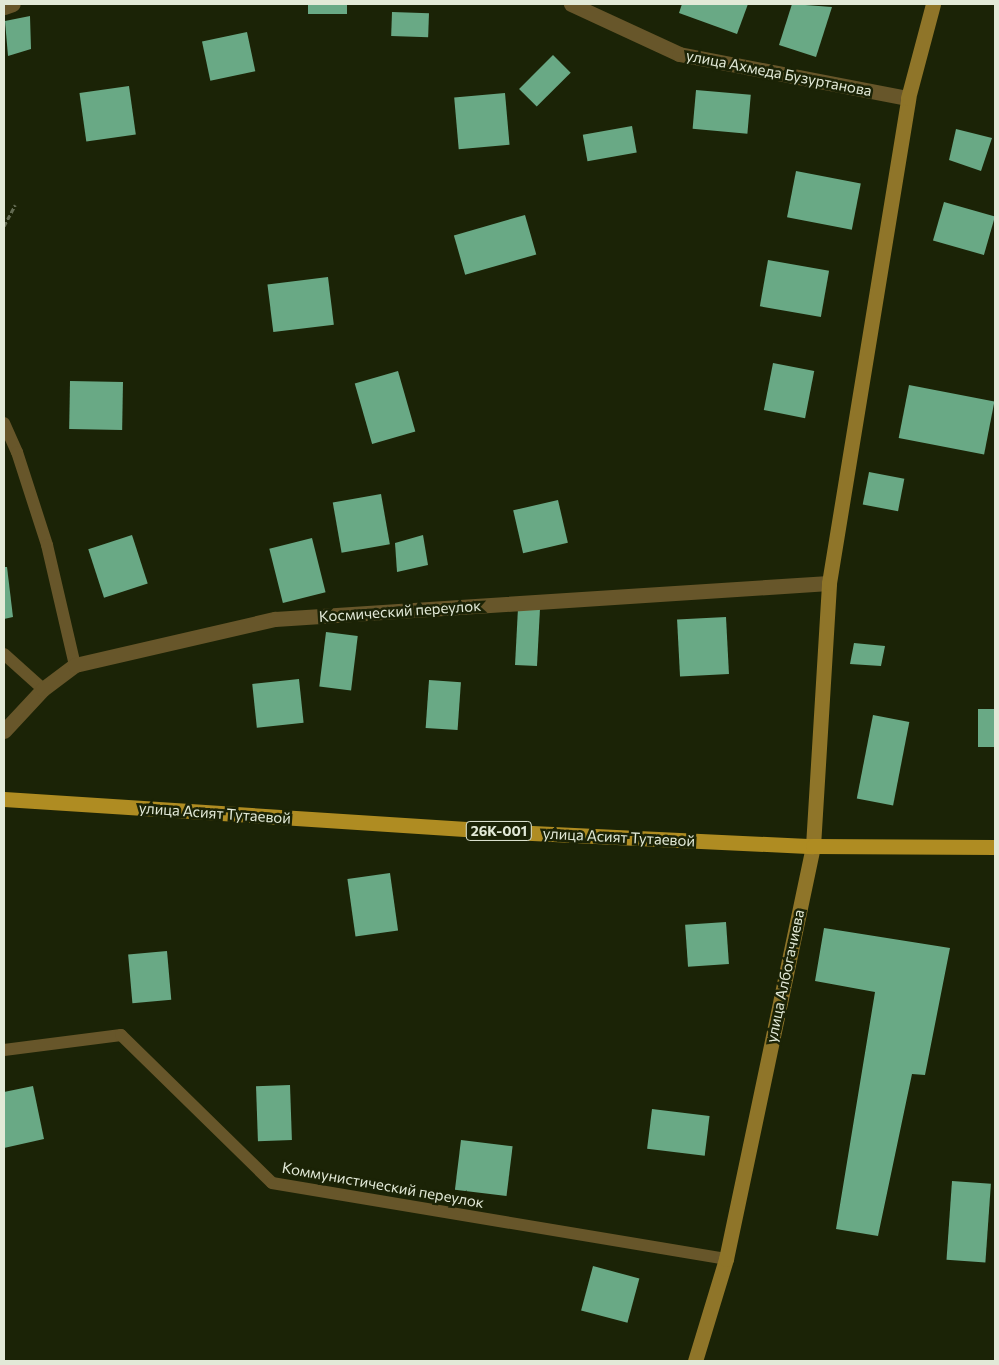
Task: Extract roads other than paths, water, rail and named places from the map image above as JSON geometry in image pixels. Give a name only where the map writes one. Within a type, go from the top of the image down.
[{"type":"main road","name":"улица Асият Тутаевой","points":[[4,799],[511,832],[813,846],[995,847]]},
{"type":"street","points":[[4,7],[13,4]]},
{"type":"street","name":"улица Ахмеда Бузуртанова","points":[[571,4],[679,54],[908,98]]},
{"type":"street","name":"улица Албогачиева","points":[[695,1361],[726,1259],[813,846],[829,583],[908,98],[933,4]]},
{"type":"street","name":"Космический переулок","points":[[4,732],[43,689],[75,665],[275,619],[829,583]]},
{"type":"lane","points":[[4,423],[17,452],[47,544],[75,665]]},
{"type":"lane","points":[[4,654],[43,689]]},
{"type":"lane","name":"Коммунистический переулок","points":[[4,1050],[121,1035],[272,1183],[726,1259]]}]
